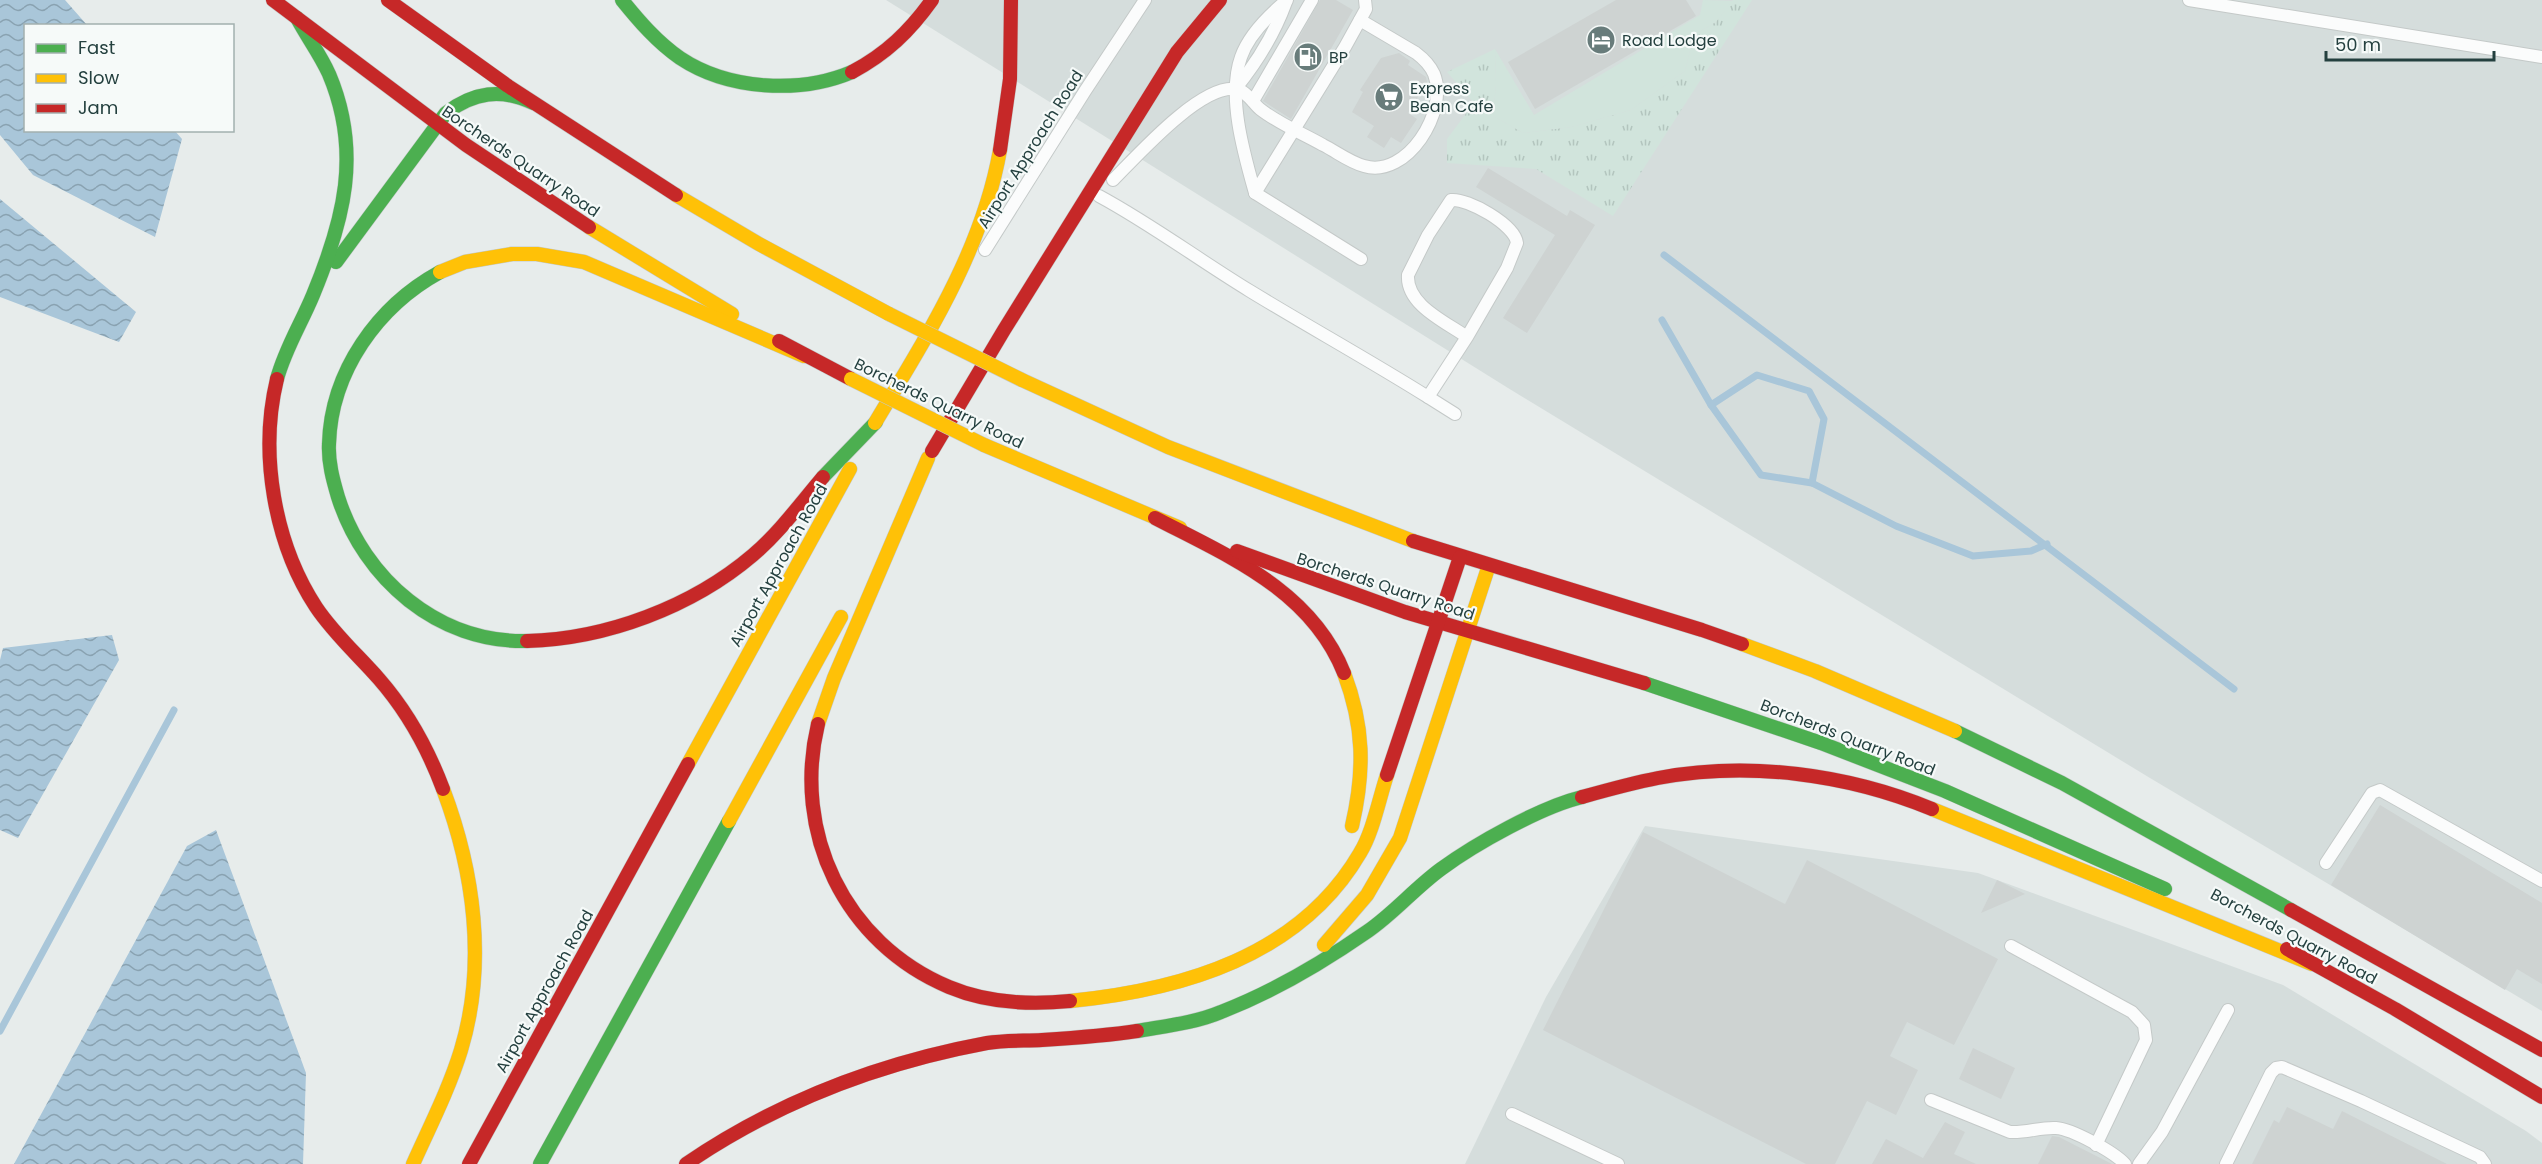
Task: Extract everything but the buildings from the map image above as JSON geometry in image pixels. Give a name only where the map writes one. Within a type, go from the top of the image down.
[{"type":"main road","name":"Borcherds Quarry Road","points":[[273,0],[436,124],[593,229],[729,313],[804,356],[984,445],[1155,518],[1310,579],[1438,622],[1705,703],[1914,779],[2144,878],[2312,964],[2403,1014],[2542,1097]]},
{"type":"main road","name":"Borcherds Quarry Road","points":[[388,0],[533,103],[709,214],[815,276],[1022,380],[1168,447],[1308,502],[1460,557],[1674,620],[1862,689],[1954,730],[2062,783],[2542,1050]]},
{"type":"main road","points":[[622,0],[654,36],[690,64],[732,79],[777,87],[825,81],[844,76],[867,65],[903,38],[932,0]]},
{"type":"main road","points":[[945,304],[976,235],[998,163],[1011,81],[1011,0]]},
{"type":"main road","points":[[859,583],[928,458],[1004,330],[1177,52],[1220,0]]},
{"type":"main road","points":[[297,18],[331,79],[342,111],[348,167],[346,198],[341,218],[311,297],[288,344],[272,407],[270,456],[278,520],[291,559],[315,603],[330,625],[378,677],[421,740],[447,799],[466,860],[471,889],[473,985],[465,1032],[453,1073],[413,1164]]},
{"type":"main road","points":[[311,297],[450,108],[463,99],[494,92],[509,93],[533,103]]},
{"type":"main road","points":[[804,356],[584,262],[536,253],[469,261],[437,273],[408,292],[364,337],[352,358],[335,403],[329,440],[333,477],[341,509],[370,566],[392,591],[433,617],[474,634],[499,639],[545,640],[589,634],[621,627],[687,600],[743,564],[784,526],[829,470],[876,422]]},
{"type":"main road","name":"Airport Approach Road","points":[[468,1164],[876,422],[945,304]]},
{"type":"main road","points":[[928,458],[826,698],[816,732],[810,784],[813,819],[822,854],[836,886],[866,929],[898,959],[936,981],[986,998],[1021,1002],[1085,999],[1154,988],[1199,975],[1264,949],[1285,937],[1315,913],[1352,868],[1369,832],[1460,557]]},
{"type":"main road","points":[[1155,518],[1252,570],[1279,588],[1303,609],[1332,648],[1352,692],[1362,740],[1361,789],[1346,843]]},
{"type":"main road","points":[[1269,989],[1336,934],[1359,908],[1385,869],[1404,828],[1490,565]]},
{"type":"main road","points":[[540,1164],[848,604]]},
{"type":"main road","points":[[686,1164],[726,1137],[751,1124],[812,1094],[866,1073],[943,1052],[989,1043],[1098,1037],[1191,1021],[1220,1013],[1294,979],[1345,948],[1370,930],[1441,869],[1499,833],[1547,808],[1594,793],[1658,778],[1738,771],[1822,777],[1870,786],[1914,800],[2312,964]]},
{"type":"main road","points":[[1199,975],[1243,954],[1283,926],[1316,891],[1337,861]]},
{"type":"lane","name":"Airport Approach Road","points":[[945,304],[978,262],[1145,0]]},
{"type":"lane","points":[[1287,0],[1270,41],[1236,89],[1244,154],[1255,193],[1360,258]]},
{"type":"lane","points":[[1253,101],[1312,0]]},
{"type":"lane","points":[[1255,193],[1360,20],[1366,9],[1365,0]]},
{"type":"lane","points":[[2189,0],[2542,57]]},
{"type":"lane","points":[[1177,52],[1198,6]]},
{"type":"lane","points":[[1079,211],[1099,196],[1179,115],[1217,93],[1236,89],[1245,93],[1268,114],[1294,130],[1364,167],[1380,168],[1395,164],[1413,149],[1431,119],[1436,106],[1434,75],[1424,59],[1416,53],[1360,20]]},
{"type":"lane","points":[[1099,196],[1130,213],[1250,290],[1354,350],[1455,414]]},
{"type":"lane","points":[[1428,397],[1467,337],[1507,268],[1517,243],[1513,231],[1498,219],[1456,200],[1448,203],[1441,212],[1408,275],[1407,283],[1413,297],[1421,305],[1467,337]]},
{"type":"lane","points":[[2326,863],[2372,793],[2380,790],[2542,881]]},
{"type":"lane","points":[[2011,946],[2132,1012],[2144,1025],[2146,1040],[2096,1145]]},
{"type":"lane","points":[[2139,1164],[2162,1132],[2228,1010]]},
{"type":"lane","points":[[2226,1164],[2271,1073],[2276,1068],[2282,1067],[2480,1157],[2486,1164]]},
{"type":"lane","points":[[1930,1100],[2010,1132],[2059,1128],[2068,1130],[2125,1164]]},
{"type":"lane","points":[[1512,1114],[1618,1164]]},
{"type":"shaded area","points":[[886,0],[2542,0],[2542,1011],[2150,778],[1508,388]]},
{"type":"shaded area","points":[[1645,826],[1978,873],[2283,985],[2526,1131],[2542,1143],[2542,1164],[1465,1164],[1546,997]]},
{"type":"green space","points":[[1703,0],[1733,1],[1716,22],[1694,35],[1685,71],[1631,110],[1572,127],[1523,133],[1493,116],[1496,84],[1495,49],[1534,115],[1700,15]]},
{"type":"green space","points":[[1733,0],[1752,0],[1613,216],[1536,169],[1447,163],[1447,139],[1474,103],[1447,72],[1495,49],[1496,84],[1493,116],[1523,133],[1572,127],[1631,110],[1685,71],[1694,35],[1716,22]]},
{"type":"water","points":[[0,0],[65,0],[86,24],[24,24],[24,132],[176,132],[182,139],[155,237],[33,175],[0,135]]},
{"type":"water","points":[[0,199],[136,312],[119,342],[0,297]]},
{"type":"water","points":[[112,635],[119,660],[18,838],[0,830],[0,660],[3,648]]},
{"type":"water","points":[[216,830],[306,1073],[303,1164],[14,1164],[187,846]]},
{"type":"waterway","points":[[1664,255],[2234,689]]},
{"type":"waterway","points":[[1662,320],[1711,405],[1761,475],[1812,483]]},
{"type":"waterway","points":[[1711,405],[1757,375],[1809,391],[1824,419],[1812,483],[1896,526],[1973,556],[2031,551],[2047,544]]},
{"type":"waterway","points":[[0,1031],[174,710]]},
{"type":"traffic: fast","points":[[622,0],[649,31],[672,52],[699,69],[720,77],[764,85],[787,86],[810,84],[852,72]]},
{"type":"traffic: fast","points":[[277,379],[313,295],[333,240],[345,186],[347,158],[345,131],[329,74],[297,18]]},
{"type":"traffic: fast","points":[[336,262],[446,113],[467,100],[488,94],[510,95],[533,103]]},
{"type":"traffic: fast","points":[[440,272],[418,286],[378,322],[362,343],[349,366],[338,391],[332,417],[329,451],[333,478],[350,527],[366,554],[386,579],[409,600],[435,618],[464,631],[494,639],[527,641]]},
{"type":"traffic: fast","points":[[823,477],[876,422]]},
{"type":"traffic: fast","points":[[1644,683],[1821,743],[1945,791],[2165,889]]},
{"type":"traffic: fast","points":[[1955,731],[2062,783],[2291,910]]},
{"type":"traffic: fast","points":[[1137,1031],[1211,1016],[1278,986],[1368,931],[1431,876],[1455,859],[1509,827],[1547,809],[1582,797]]},
{"type":"traffic: fast","points":[[540,1164],[729,821]]},
{"type":"traffic: slow","points":[[875,423],[933,325],[966,258],[992,187],[1000,150]]},
{"type":"traffic: slow","points":[[676,195],[759,244],[889,314]]},
{"type":"traffic: slow","points":[[589,227],[732,314]]},
{"type":"traffic: slow","points":[[440,272],[465,262],[512,254],[537,254],[584,262],[804,356]]},
{"type":"traffic: slow","points":[[889,314],[1022,380]]},
{"type":"traffic: slow","points":[[851,379],[984,445]]},
{"type":"traffic: slow","points":[[1022,380],[1168,447],[1413,541]]},
{"type":"traffic: slow","points":[[984,445],[1180,528]]},
{"type":"traffic: slow","points":[[818,724],[834,678],[928,458]]},
{"type":"traffic: slow","points":[[688,764],[850,469]]},
{"type":"traffic: slow","points":[[1324,945],[1367,895],[1400,838],[1489,565]]},
{"type":"traffic: slow","points":[[729,821],[841,617]]},
{"type":"traffic: slow","points":[[1742,644],[1815,671],[1955,731]]},
{"type":"traffic: slow","points":[[1344,673],[1356,711],[1360,748],[1359,786],[1352,826]]},
{"type":"traffic: slow","points":[[1070,1001],[1154,988],[1235,962],[1271,942],[1305,918],[1335,888],[1365,845],[1387,775]]},
{"type":"traffic: slow","points":[[413,1164],[456,1065],[469,1017],[474,984],[475,951],[469,885],[463,852],[443,789]]},
{"type":"traffic: slow","points":[[1932,809],[2312,964]]},
{"type":"traffic: jam","points":[[273,0],[466,145],[589,227]]},
{"type":"traffic: jam","points":[[388,0],[508,86],[676,195]]},
{"type":"traffic: jam","points":[[852,72],[876,58],[896,41],[932,0]]},
{"type":"traffic: jam","points":[[1000,150],[1010,79],[1011,0]]},
{"type":"traffic: jam","points":[[932,451],[1004,330],[1177,52],[1220,0]]},
{"type":"traffic: jam","points":[[779,341],[851,379]]},
{"type":"traffic: jam","points":[[277,379],[272,407],[270,467],[280,526],[290,555],[302,582],[323,617],[379,679],[408,717],[431,759],[443,789]]},
{"type":"traffic: jam","points":[[527,641],[557,639],[617,627],[676,605],[729,574],[753,555],[781,527],[823,477]]},
{"type":"traffic: jam","points":[[1155,518],[1238,562],[1289,598],[1311,619],[1329,644],[1344,673]]},
{"type":"traffic: jam","points":[[1413,541],[1742,644]]},
{"type":"traffic: jam","points":[[1237,551],[1405,612],[1644,683]]},
{"type":"traffic: jam","points":[[1387,775],[1460,557]]},
{"type":"traffic: jam","points":[[818,724],[812,765],[813,804],[820,843],[834,879],[855,913],[881,943],[912,967],[963,992],[1009,1002],[1070,1001]]},
{"type":"traffic: jam","points":[[469,1164],[688,764]]},
{"type":"traffic: jam","points":[[1582,797],[1648,780],[1692,773],[1762,771],[1832,779],[1900,797],[1932,809]]},
{"type":"traffic: jam","points":[[2291,910],[2542,1050]]},
{"type":"traffic: jam","points":[[2287,949],[2395,1009],[2542,1097]]},
{"type":"traffic: jam","points":[[686,1164],[756,1122],[793,1104],[830,1088],[907,1062],[994,1042],[1078,1038],[1137,1031]]},
{"type":"place","name":"Road Lodge","points":[[1601,40]]},
{"type":"place","name":"BP","points":[[1308,57]]},
{"type":"place","name":"Express Bean Cafe","points":[[1389,97]]}]
